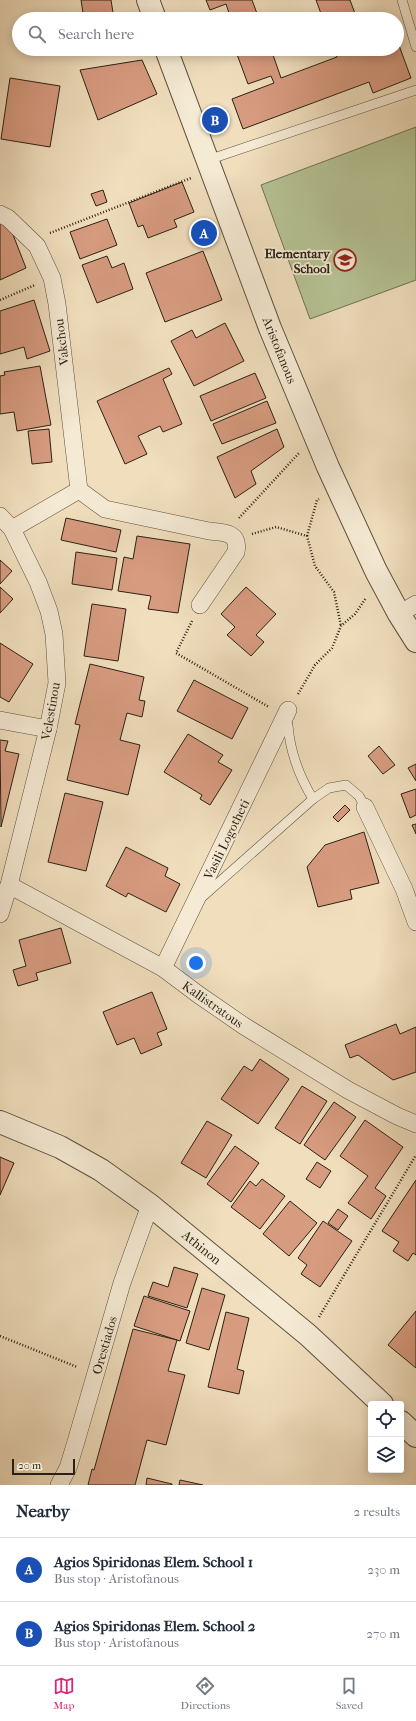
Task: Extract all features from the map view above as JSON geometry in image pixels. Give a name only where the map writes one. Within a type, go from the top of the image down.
[{"type":"street","points":[[148,0],[152,12]]},
{"type":"street","name":"Aristofanous","points":[[169,56],[270,328],[315,436],[336,485],[384,586],[408,609],[416,641]]},
{"type":"street","name":"Vakchou","points":[[0,214],[8,218],[37,246],[52,278],[57,304],[79,490]]},
{"type":"street","points":[[12,529],[79,490],[105,509],[225,532],[235,539],[237,546],[236,552],[200,605]]},
{"type":"street","name":"Velestinou","points":[[0,516],[12,529],[38,582],[49,611],[54,634],[57,683],[48,729],[9,885],[0,914]]},
{"type":"street","name":"Vasili Logotheti","points":[[163,968],[285,716]]},
{"type":"street","points":[[0,720],[48,729]]},
{"type":"street","points":[[365,808],[404,889],[416,922]]},
{"type":"street","name":"Kallistratous","points":[[9,885],[163,968],[244,1026],[348,1090],[397,1116],[416,1124]]},
{"type":"street","name":"Athinon","points":[[0,1122],[60,1147],[101,1170],[150,1205],[308,1335],[379,1401]]},
{"type":"street","name":"Orestiados","points":[[59,1485],[70,1462],[122,1283],[150,1205]]},
{"type":"street","points":[[404,1425],[416,1436]]},
{"type":"lane","points":[[402,0],[416,47]]},
{"type":"lane","points":[[209,165],[416,90]]},
{"type":"lane","points":[[285,716],[288,725],[290,744],[302,781],[312,800]]},
{"type":"lane","points":[[193,906],[312,800],[329,788],[346,785],[358,796],[365,808]]},
{"type":"path","points":[[31,240],[209,165]]},
{"type":"path","points":[[0,300],[52,278]]},
{"type":"path","points":[[236,521],[315,436]]},
{"type":"path","points":[[336,485],[317,500],[306,536],[315,566],[334,592],[341,626]]},
{"type":"path","points":[[256,533],[276,527],[306,536]]},
{"type":"path","points":[[200,605],[176,653],[285,716],[314,666],[332,648],[341,626],[355,614],[368,594],[384,586]]},
{"type":"path","points":[[308,1335],[416,1155]]},
{"type":"path","points":[[0,1336],[96,1375]]},
{"type":"green space","points":[[416,127],[416,280],[310,319],[261,185]]},
{"type":"building","points":[[81,0],[111,0],[113,12],[83,12]]},
{"type":"building","points":[[206,0],[252,0],[256,12],[229,12],[226,4],[210,10]]},
{"type":"building","points":[[316,0],[350,0],[354,12],[320,12]]},
{"type":"building","points":[[238,56],[273,56],[281,78],[337,57],[403,56],[411,78],[373,93],[369,82],[243,129],[232,99],[274,83],[271,76],[248,84]]},
{"type":"building","points":[[142,60],[157,94],[98,120],[80,70]]},
{"type":"building","points":[[10,78],[60,86],[50,147],[1,139]]},
{"type":"building","points":[[182,182],[194,212],[174,220],[177,227],[148,238],[143,225],[138,227],[129,203]]},
{"type":"building","points":[[103,190],[107,202],[96,206],[91,194]]},
{"type":"building","points":[[107,219],[117,245],[80,259],[70,232]]},
{"type":"building","points":[[0,223],[10,227],[26,268],[0,280]]},
{"type":"building","points":[[203,251],[222,300],[165,322],[146,273]]},
{"type":"building","points":[[107,256],[112,268],[124,263],[133,289],[97,303],[82,265]]},
{"type":"building","points":[[34,300],[50,351],[27,359],[24,347],[0,354],[0,311]]},
{"type":"building","points":[[225,323],[244,361],[194,386],[171,341],[192,330],[196,338]]},
{"type":"building","points":[[40,366],[51,425],[17,431],[14,412],[0,414],[0,376],[5,375],[4,372]]},
{"type":"building","points":[[169,368],[172,374],[163,379],[182,424],[163,432],[160,426],[138,436],[147,454],[125,464],[97,401]]},
{"type":"building","points":[[255,373],[266,398],[211,421],[200,396]]},
{"type":"building","points":[[267,401],[276,423],[222,444],[213,424]]},
{"type":"building","points":[[49,429],[52,462],[32,464],[28,431]]},
{"type":"building","points":[[277,429],[284,447],[251,471],[256,484],[235,498],[217,457]]},
{"type":"building","points":[[66,518],[121,530],[116,552],[61,540]]},
{"type":"building","points":[[137,536],[190,544],[178,613],[148,609],[151,596],[118,591],[124,557],[133,559]]},
{"type":"building","points":[[76,552],[117,558],[112,590],[72,584]]},
{"type":"building","points":[[0,560],[12,571],[0,584]]},
{"type":"building","points":[[0,587],[13,599],[0,613]]},
{"type":"building","points":[[246,587],[276,614],[256,635],[264,642],[251,656],[227,635],[235,627],[221,614]]},
{"type":"building","points":[[92,604],[126,609],[118,661],[84,656]]},
{"type":"building","points":[[0,643],[33,664],[9,702],[0,697]]},
{"type":"building","points":[[90,664],[144,677],[139,700],[145,701],[142,717],[127,713],[120,740],[140,745],[128,795],[67,780],[80,725],[75,724]]},
{"type":"building","points":[[194,680],[248,708],[232,739],[177,711]]},
{"type":"building","points":[[188,734],[223,755],[218,762],[232,770],[210,805],[200,799],[202,795],[164,772]]},
{"type":"building","points":[[0,740],[8,741],[5,751],[19,754],[1,827]]},
{"type":"building","points":[[379,746],[395,765],[383,774],[368,756]]},
{"type":"building","points":[[416,764],[416,781],[408,768]]},
{"type":"building","points":[[416,789],[416,815],[410,818],[401,794]]},
{"type":"building","points":[[65,793],[103,802],[86,871],[48,862]]},
{"type":"building","points":[[345,805],[350,810],[338,822],[333,817]]},
{"type":"building","points":[[416,824],[416,834],[412,825]]},
{"type":"building","points":[[364,832],[379,883],[350,890],[352,899],[318,907],[307,867],[325,845]]},
{"type":"building","points":[[126,847],[168,868],[165,876],[180,884],[166,912],[128,893],[126,897],[106,886]]},
{"type":"building","points":[[61,928],[71,963],[36,973],[38,980],[18,986],[13,970],[26,966],[19,940]]},
{"type":"building","points":[[152,992],[167,1029],[157,1033],[162,1045],[141,1054],[134,1038],[117,1045],[103,1012]]},
{"type":"building","points":[[396,1024],[400,1034],[416,1027],[416,1072],[393,1080],[358,1055],[350,1058],[345,1045]]},
{"type":"building","points":[[260,1059],[289,1079],[258,1124],[221,1099],[244,1066],[252,1071]]},
{"type":"building","points":[[302,1086],[327,1101],[300,1144],[275,1128]]},
{"type":"building","points":[[334,1102],[356,1117],[325,1160],[304,1145]]},
{"type":"building","points":[[365,1120],[403,1147],[375,1188],[386,1196],[371,1219],[348,1203],[368,1176],[340,1156]]},
{"type":"building","points":[[207,1121],[232,1135],[206,1178],[181,1163]]},
{"type":"building","points":[[235,1146],[259,1163],[231,1202],[207,1184]]},
{"type":"building","points":[[0,1157],[14,1163],[0,1195]]},
{"type":"building","points":[[317,1162],[331,1171],[320,1188],[306,1179]]},
{"type":"building","points":[[262,1179],[285,1196],[260,1229],[231,1207],[250,1181],[256,1186]]},
{"type":"building","points":[[416,1180],[416,1255],[413,1253],[408,1261],[393,1251],[399,1242],[382,1231]]},
{"type":"building","points":[[290,1201],[317,1223],[289,1256],[263,1234]]},
{"type":"building","points":[[338,1209],[348,1216],[338,1230],[328,1223]]},
{"type":"building","points":[[323,1221],[352,1241],[320,1287],[301,1274],[307,1265],[298,1258]]},
{"type":"building","points":[[174,1267],[198,1274],[187,1308],[148,1296],[153,1282],[168,1287]]},
{"type":"building","points":[[202,1288],[225,1295],[209,1350],[186,1343]]},
{"type":"building","points":[[144,1296],[190,1311],[180,1341],[134,1326]]},
{"type":"building","points":[[416,1311],[416,1368],[388,1345]]},
{"type":"building","points":[[226,1312],[249,1318],[237,1369],[244,1371],[239,1394],[208,1387]]},
{"type":"building","points":[[133,1329],[177,1340],[168,1371],[185,1375],[166,1445],[147,1440],[135,1485],[88,1485],[92,1469],[94,1470]]},
{"type":"building","points":[[147,1478],[172,1484],[172,1485],[146,1485]]},
{"type":"building","points":[[180,1480],[203,1485],[179,1485]]},
{"type":"place","name":"Agios Spiridonas Elem. School 2","points":[[215,120]]},
{"type":"place","name":"Agios Spiridonas Elem. School 1","points":[[204,233]]},
{"type":"place","name":"Elementary School","points":[[345,260]]}]
